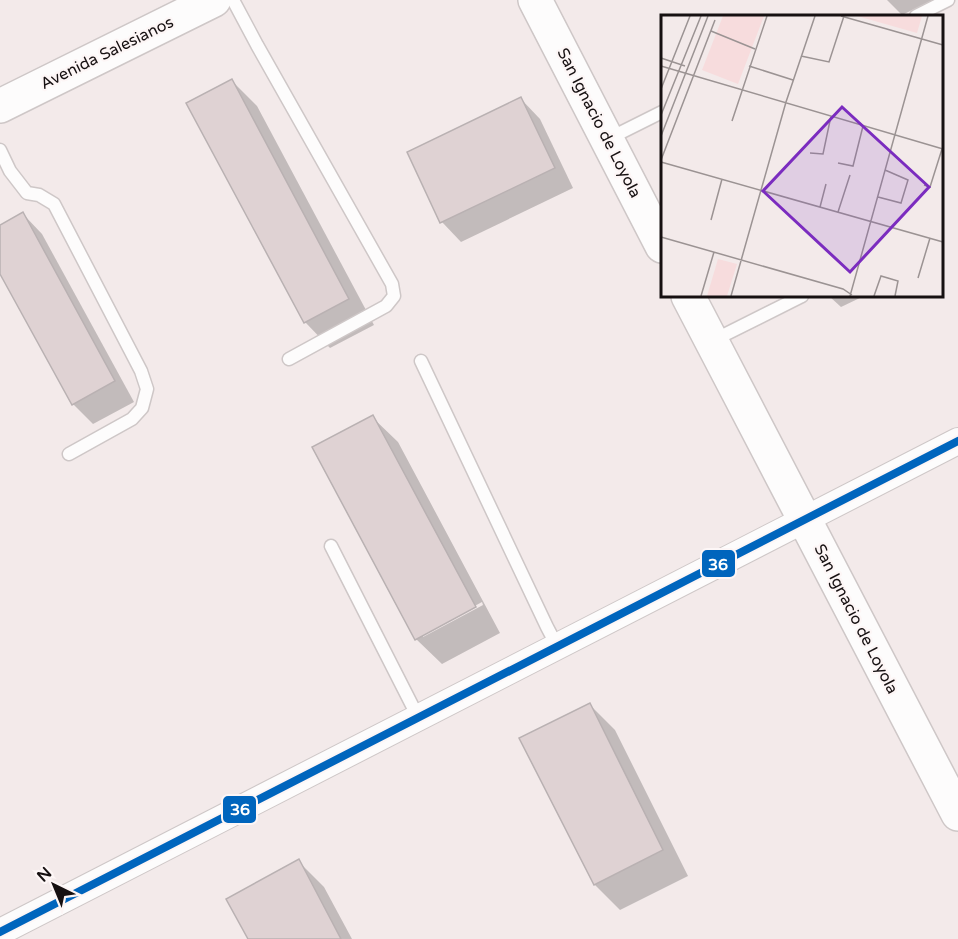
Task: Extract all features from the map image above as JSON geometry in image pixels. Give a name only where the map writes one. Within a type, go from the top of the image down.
[{"type":"street","name":"Avenida Salesianos","points":[[0,106],[214,0]]},
{"type":"street","name":"San Ignacio de Loyola","points":[[535,0],[661,242]]},
{"type":"street","name":"San Ignacio de Loyola","points":[[689,297],[958,814]]},
{"type":"street","points":[[0,932],[958,441]]},
{"type":"lane","points":[[233,0],[392,284],[394,296],[386,306],[289,360]]},
{"type":"lane","points":[[918,15],[948,0]]},
{"type":"lane","points":[[607,140],[661,113]]},
{"type":"lane","points":[[0,150],[10,171],[27,193],[39,195],[54,204],[141,371],[147,389],[142,408],[132,419],[69,454]]},
{"type":"lane","points":[[712,341],[800,297]]},
{"type":"lane","points":[[421,361],[557,646]]},
{"type":"lane","points":[[330,546],[418,717]]},
{"type":"building","points":[[232,79],[349,299],[304,323],[186,103]]},
{"type":"building","points":[[521,97],[555,168],[440,223],[407,152]]},
{"type":"building","points":[[23,212],[115,381],[72,405],[0,274],[0,225]]},
{"type":"building","points":[[373,415],[476,607],[415,640],[312,447]]},
{"type":"building","points":[[590,703],[663,850],[594,885],[519,738]]},
{"type":"building","points":[[299,859],[341,939],[248,939],[226,899]]},
{"type":"transit line","name":"36","points":[[0,932],[958,441]]}]
